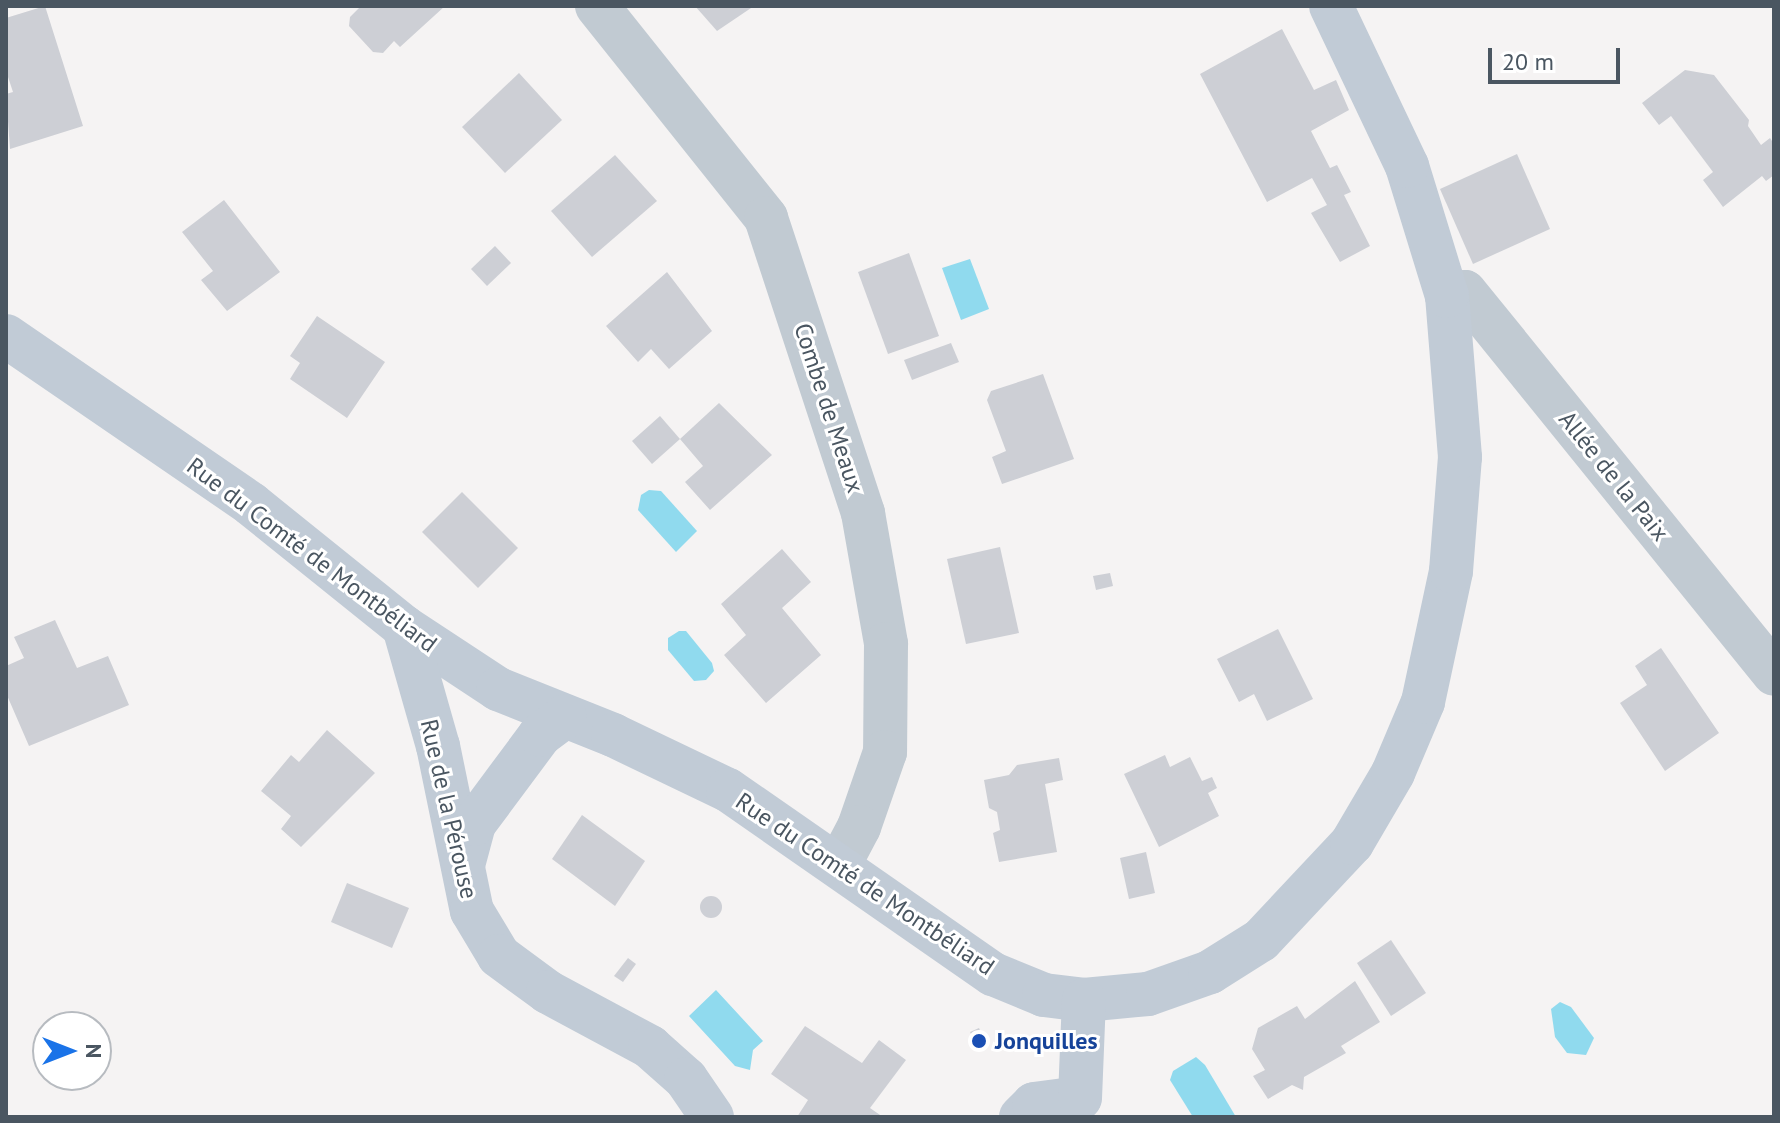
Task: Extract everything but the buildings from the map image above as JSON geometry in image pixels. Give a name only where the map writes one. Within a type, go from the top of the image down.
[{"type":"street","name":"Combe de Meaux","points":[[597,6],[766,218],[863,513],[886,644],[885,752],[840,863]]},
{"type":"street","name":"Rue du Comté de Montbéliard","points":[[6,336],[251,504],[404,627],[498,689],[728,790],[840,863],[993,974],[1044,995],[1084,1000],[1148,994],[1210,972],[1261,940],[1352,843],[1393,773],[1423,702],[1451,571],[1460,457],[1447,296],[1407,166],[1331,6]]},
{"type":"street","name":"Allée de la Paix","points":[[1447,296],[1465,292],[1774,674]]},
{"type":"street","name":"Rue de la Pérouse","points":[[404,627],[438,746],[472,911],[499,956],[548,992],[650,1047],[686,1079],[712,1117]]},
{"type":"street","points":[[463,865],[474,824],[540,735],[565,716]]},
{"type":"street","points":[[1021,1117],[1034,1104],[1089,1108],[1084,1000]]},
{"type":"water","points":[[970,259],[989,309],[961,320],[942,268]]},
{"type":"water","points":[[649,490],[661,491],[697,531],[676,552],[638,510],[641,495]]},
{"type":"water","points":[[679,631],[686,631],[712,663],[714,671],[706,680],[694,681],[668,650],[668,638]]},
{"type":"water","points":[[716,990],[763,1041],[753,1050],[750,1070],[735,1066],[689,1016]]},
{"type":"water","points":[[1560,1002],[1571,1007],[1594,1038],[1586,1055],[1567,1053],[1555,1037],[1551,1009]]},
{"type":"water","points":[[1196,1057],[1205,1065],[1236,1117],[1193,1117],[1170,1080],[1173,1071]]},
{"type":"place","name":"Jonquilles","points":[[979,1041]]}]
